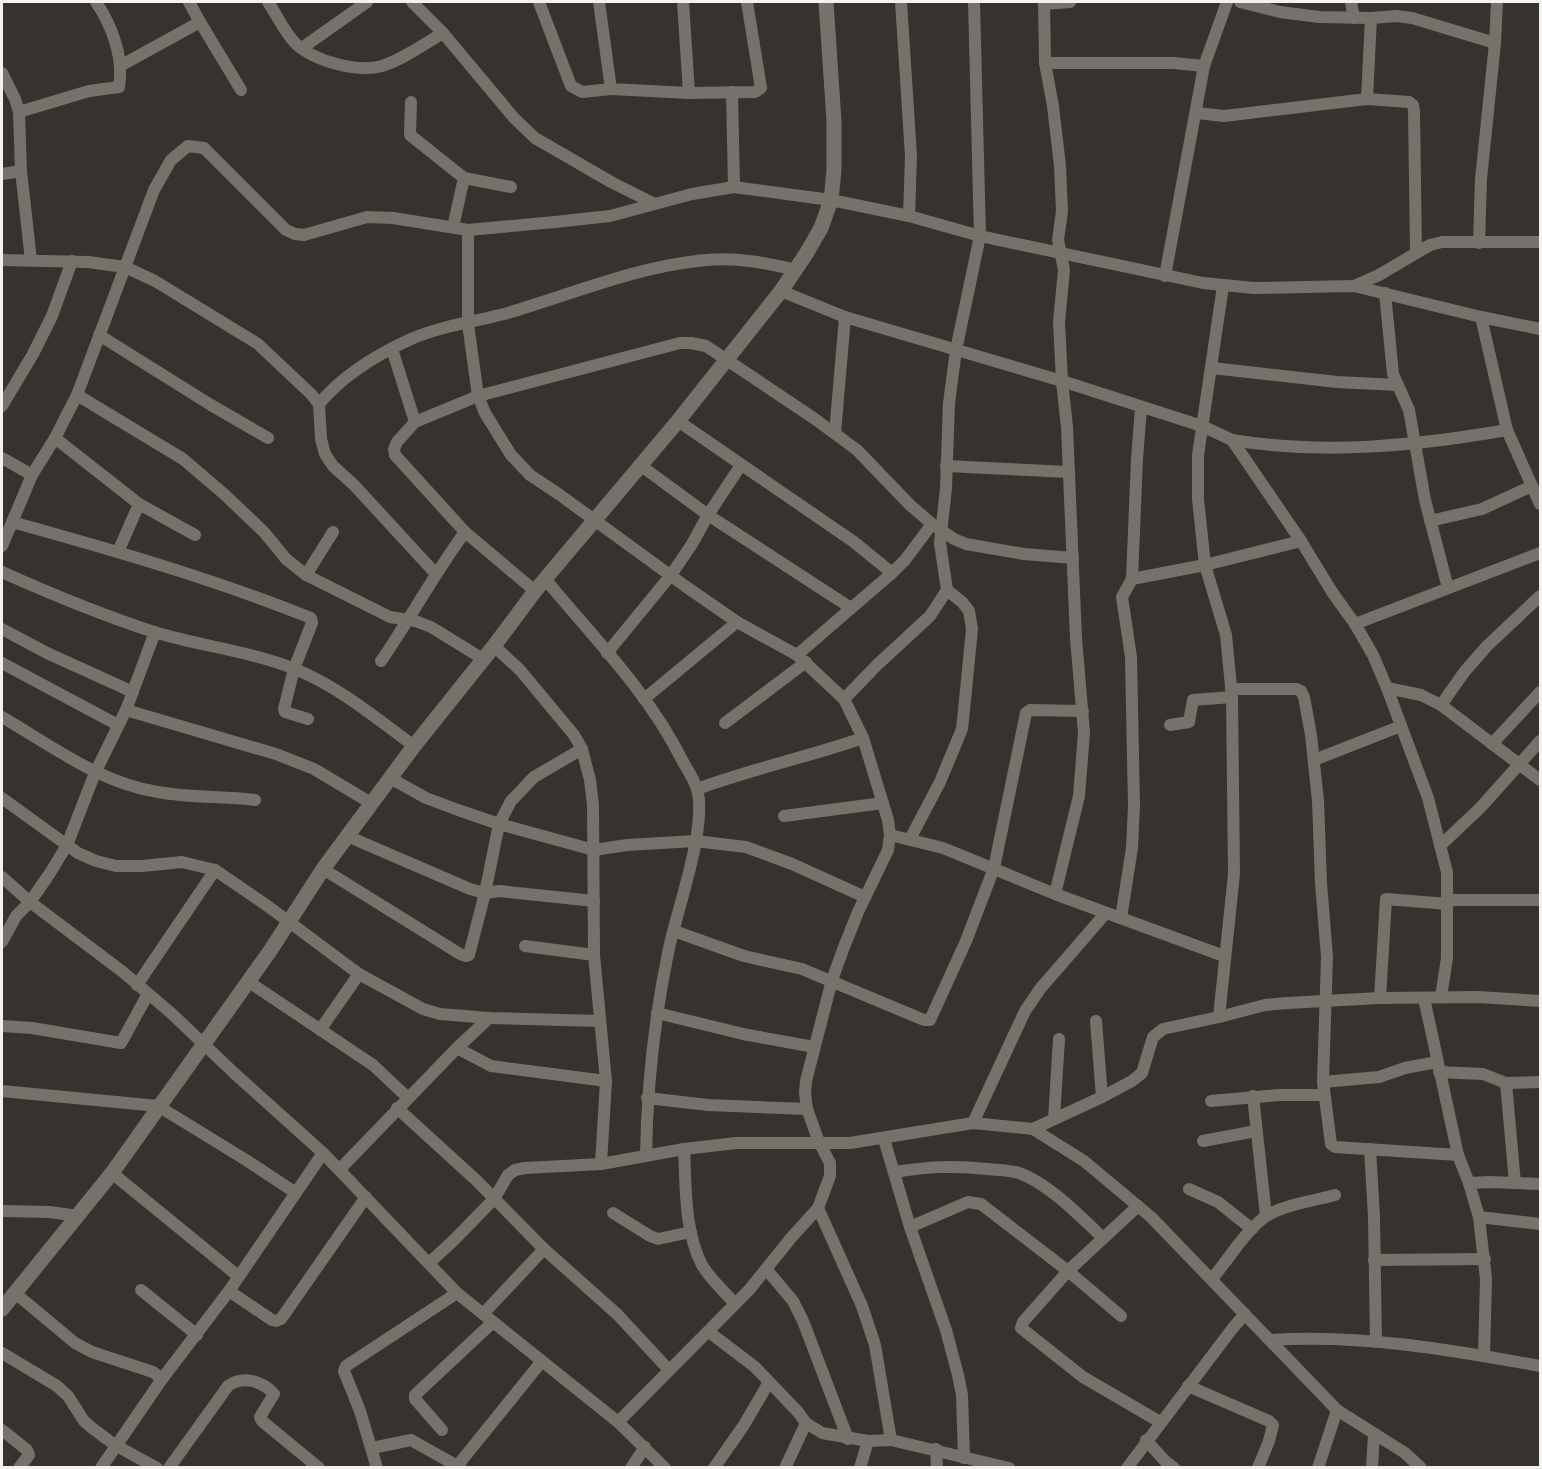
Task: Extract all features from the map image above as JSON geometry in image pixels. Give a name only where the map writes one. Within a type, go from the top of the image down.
[{"type":"street","points":[[19,112],[89,91],[117,89],[120,84],[120,66],[113,35],[96,2]]},
{"type":"street","points":[[189,2],[241,90]]},
{"type":"street","points":[[268,2],[289,35],[302,48],[322,60],[341,64],[365,68],[380,66],[393,62],[443,33]]},
{"type":"street","points":[[302,48],[367,2]]},
{"type":"street","points":[[412,2],[443,33],[514,118],[535,138],[611,182],[653,203]]},
{"type":"street","points":[[539,2],[572,86],[578,91],[611,89],[689,93],[755,92],[761,88],[747,2]]},
{"type":"street","points":[[599,2],[611,89]]},
{"type":"street","points":[[683,2],[689,93]]},
{"type":"street","points":[[2,1309],[112,1173],[249,982],[323,869],[414,746],[535,591],[678,421],[796,270],[821,228],[831,200],[834,170],[834,121],[826,2]]},
{"type":"street","points":[[901,2],[911,156],[909,216]]},
{"type":"street","points":[[844,699],[930,616],[947,590],[936,528],[946,466],[949,402],[956,350],[980,236],[974,2]]},
{"type":"street","points":[[1055,894],[1079,796],[1083,763],[1083,711],[1076,638],[1067,427],[1059,322],[1064,270],[1058,240],[1062,211],[1060,166],[1045,63],[1044,3],[1070,2]]},
{"type":"street","points":[[1165,276],[1204,66],[1227,2]]},
{"type":"street","points":[[1240,2],[1280,12],[1354,18],[1396,16],[1412,18],[1495,43]]},
{"type":"street","points":[[1351,2],[1354,18]]},
{"type":"street","points":[[1479,243],[1481,179],[1497,2]]},
{"type":"street","points":[[1367,99],[1371,18]]},
{"type":"street","points":[[120,66],[200,22]]},
{"type":"street","points":[[1045,63],[1173,63],[1204,66]]},
{"type":"street","points":[[2,73],[19,112],[21,171],[31,260]]},
{"type":"street","points":[[732,92],[734,187]]},
{"type":"street","points":[[1197,113],[1224,116],[1275,112],[1315,104],[1367,99],[1401,101],[1413,105],[1416,252]]},
{"type":"street","points":[[411,102],[410,135],[464,178],[511,187]]},
{"type":"street","points":[[3,539],[32,475],[55,438],[77,395],[154,190],[171,159],[188,146],[204,148],[286,231],[294,234],[304,235],[325,231],[367,217],[393,218],[468,230],[610,216],[653,203],[734,187],[831,200],[909,216],[980,236],[1165,276],[1223,286],[1254,288],[1354,286],[1540,329]]},
{"type":"street","points":[[2,174],[21,171]]},
{"type":"street","points":[[453,228],[464,178]]},
{"type":"street","points":[[468,230],[468,324],[478,396],[485,413],[522,468],[737,622],[802,659],[844,699],[863,738],[883,803],[890,835],[888,850],[865,897],[832,980],[806,1081],[807,1109],[819,1142],[830,1163],[830,1176],[818,1208],[709,1332],[618,1422]]},
{"type":"street","points":[[1354,286],[1379,275],[1416,252],[1442,242],[1540,242]]},
{"type":"street","points":[[319,404],[343,380],[392,349],[411,339],[442,328],[468,324],[665,266],[705,260],[736,259],[796,270]]},
{"type":"street","points":[[2,260],[72,261],[125,267],[155,281],[258,344],[319,404],[324,454],[333,466],[354,485],[435,573]]},
{"type":"street","points":[[2,406],[38,345],[52,316],[72,261]]},
{"type":"street","points":[[1219,1017],[1234,874],[1232,693],[1226,635],[1205,565],[1197,473],[1223,286]]},
{"type":"street","points":[[781,291],[845,316],[1202,426],[1232,440],[1261,445],[1360,449],[1415,444],[1507,430]]},
{"type":"street","points":[[1385,293],[1393,374],[1409,410],[1430,521],[1448,588]]},
{"type":"street","points":[[835,433],[845,316]]},
{"type":"street","points":[[1481,317],[1507,430],[1540,504]]},
{"type":"street","points":[[99,335],[268,438]]},
{"type":"street","points":[[535,591],[465,532],[395,455],[394,449],[397,442],[415,422],[478,396],[680,343],[706,346],[835,433],[857,450],[936,528],[966,544],[1024,554],[1073,558]]},
{"type":"street","points":[[392,349],[415,422]]},
{"type":"street","points":[[1212,368],[1337,382],[1397,385]]},
{"type":"street","points":[[77,395],[183,459],[224,494],[264,532],[286,559],[306,575],[390,617],[410,620],[431,627],[483,659]]},
{"type":"street","points":[[1121,918],[1132,848],[1134,806],[1131,657],[1122,597],[1132,579],[1137,459],[1142,408]]},
{"type":"street","points":[[678,421],[854,542],[892,573]]},
{"type":"street","points":[[55,438],[139,504],[195,535]]},
{"type":"street","points":[[1232,440],[1355,624],[1373,655],[1387,688],[1428,798],[1447,872],[1447,958],[1442,998]]},
{"type":"street","points":[[2,458],[32,475]]},
{"type":"street","points":[[640,465],[708,515],[851,608]]},
{"type":"street","points":[[607,653],[671,575],[741,465]]},
{"type":"street","points":[[946,466],[1069,472]]},
{"type":"street","points":[[1430,521],[1482,509],[1532,486]]},
{"type":"street","points":[[118,552],[139,504]]},
{"type":"street","points":[[12,522],[244,591],[311,618],[312,623],[294,669],[285,711],[308,719]]},
{"type":"street","points":[[725,723],[802,659],[851,608],[892,573],[936,528]]},
{"type":"street","points":[[306,575],[333,532]]},
{"type":"street","points":[[381,662],[410,620],[435,573],[465,532]]},
{"type":"street","points":[[1132,579],[1205,565],[1301,541]]},
{"type":"street","points":[[1355,624],[1540,553]]},
{"type":"street","points":[[2,572],[45,592],[155,632],[234,651],[294,669],[356,702],[414,746]]},
{"type":"street","points":[[546,580],[655,712],[678,750],[697,789],[695,841],[674,931],[652,1044],[647,1098],[646,1156]]},
{"type":"street","points":[[910,839],[940,782],[962,729],[972,629],[969,611],[947,590]]},
{"type":"street","points":[[1441,705],[1465,671],[1487,646],[1540,596]]},
{"type":"street","points":[[644,699],[737,622]]},
{"type":"street","points":[[2,629],[47,653],[133,692]]},
{"type":"street","points":[[2,942],[16,916],[30,902],[67,845],[95,773],[126,710],[155,632]]},
{"type":"street","points":[[494,646],[535,686],[574,735],[582,749],[590,780],[593,805],[594,955],[606,1081],[601,1164]]},
{"type":"street","points":[[2,663],[118,725]]},
{"type":"street","points":[[1387,688],[1421,695],[1441,705],[1540,780]]},
{"type":"street","points":[[1170,726],[1190,722],[1193,699],[1232,693],[1297,689],[1301,691],[1311,735],[1318,801],[1327,957],[1323,1082],[1331,1144],[1335,1147],[1458,1155]]},
{"type":"street","points":[[1492,744],[1540,692]]},
{"type":"street","points":[[126,710],[276,754],[314,769],[371,803]]},
{"type":"street","points":[[674,931],[744,956],[802,969],[881,1003],[924,1020],[930,1020],[966,941],[994,868],[1026,713],[1030,710],[1083,711]]},
{"type":"street","points":[[2,717],[95,773],[156,792],[255,800]]},
{"type":"street","points":[[1314,760],[1401,726]]},
{"type":"street","points":[[697,789],[863,738]]},
{"type":"street","points":[[1440,846],[1481,807],[1540,741]]},
{"type":"street","points":[[323,869],[372,901],[466,956],[469,955],[499,824],[511,801],[534,777],[582,749]]},
{"type":"street","points":[[390,778],[426,798],[499,824],[594,850],[627,845],[695,841],[746,847],[764,852],[865,897]]},
{"type":"street","points":[[2,798],[67,845],[96,861],[116,866],[182,862],[215,870],[359,974],[423,1009],[440,1014],[489,1018],[599,1021]]},
{"type":"street","points":[[784,816],[883,803]]},
{"type":"street","points":[[890,835],[943,848],[1105,914],[1224,956]]},
{"type":"street","points":[[347,836],[455,884],[485,893],[500,891],[594,901]]},
{"type":"street","points":[[137,985],[215,870]]},
{"type":"street","points":[[2,877],[30,902],[148,994],[204,1043],[323,1153],[457,1293],[618,1422],[664,1467]]},
{"type":"street","points":[[1380,998],[1386,899],[1448,902],[1540,900]]},
{"type":"street","points":[[973,1124],[1025,1011],[1040,989],[1105,914]]},
{"type":"street","points":[[525,946],[594,955]]},
{"type":"street","points":[[320,1030],[359,974]]},
{"type":"street","points":[[249,982],[373,1065],[408,1098]]},
{"type":"street","points":[[2,1026],[32,1028],[121,1043],[148,994]]},
{"type":"street","points":[[1424,998],[1458,1155],[1479,1217],[1485,1259],[1484,1356]]},
{"type":"street","points":[[1033,1129],[1132,1081],[1142,1073],[1153,1037],[1163,1029],[1265,1005],[1326,1000],[1442,998],[1540,1001]]},
{"type":"street","points":[[657,1013],[743,1034],[814,1047]]},
{"type":"street","points":[[340,1170],[397,1108],[489,1018]]},
{"type":"street","points":[[1096,1021],[1102,1097]]},
{"type":"street","points":[[1054,1119],[1059,1040]]},
{"type":"street","points":[[457,1048],[498,1068],[606,1081]]},
{"type":"street","points":[[1323,1082],[1378,1077],[1405,1068],[1438,1067],[1483,1074],[1506,1083],[1540,1083]]},
{"type":"street","points":[[1506,1083],[1515,1183]]},
{"type":"street","points":[[2,1091],[158,1106],[296,1193]]},
{"type":"street","points":[[1211,1101],[1253,1096],[1324,1095]]},
{"type":"street","points":[[1253,1096],[1266,1216]]},
{"type":"street","points":[[647,1098],[708,1105],[807,1109]]},
{"type":"street","points":[[397,1108],[495,1199],[544,1249],[617,1314],[669,1370]]},
{"type":"street","points":[[429,1263],[495,1199],[508,1176],[515,1170],[601,1164],[684,1149],[736,1143],[850,1143],[973,1124],[1033,1129],[1084,1161],[1138,1206],[1212,1279],[1337,1410],[1404,1453],[1421,1467]]},
{"type":"street","points":[[1203,1141],[1256,1131]]},
{"type":"street","points":[[884,1139],[910,1227],[946,1330],[958,1375],[962,1395],[964,1458]]},
{"type":"street","points":[[684,1149],[691,1232],[703,1267],[735,1304]]},
{"type":"street","points":[[1370,1149],[1374,1216],[1376,1342]]},
{"type":"street","points":[[101,1467],[162,1379],[230,1291],[323,1153]]},
{"type":"street","points":[[894,1172],[953,1165],[1018,1173],[1036,1182],[1077,1213],[1103,1238]]},
{"type":"street","points":[[112,1173],[238,1276]]},
{"type":"street","points":[[1469,1183],[1540,1184]]},
{"type":"street","points":[[1189,1189],[1218,1202],[1252,1229]]},
{"type":"street","points":[[1212,1279],[1252,1229],[1266,1216],[1276,1211],[1335,1195]]},
{"type":"street","points":[[230,1291],[272,1320],[281,1319],[366,1197]]},
{"type":"street","points":[[910,1227],[968,1202],[981,1204],[1068,1271],[1121,1316]]},
{"type":"street","points":[[1138,1206],[1068,1271],[1023,1322],[1021,1328],[1083,1377],[1160,1422]]},
{"type":"street","points":[[818,1208],[862,1306],[875,1345],[891,1440]]},
{"type":"street","points":[[2,1211],[50,1212],[78,1216]]},
{"type":"street","points":[[613,1213],[658,1239],[691,1232]]},
{"type":"street","points":[[1479,1217],[1540,1224]]},
{"type":"street","points":[[483,1314],[544,1249]]},
{"type":"street","points":[[1374,1260],[1485,1259]]},
{"type":"street","points":[[766,1269],[793,1301],[804,1321],[848,1439]]},
{"type":"street","points":[[141,1290],[197,1335]]},
{"type":"street","points":[[15,1293],[75,1343],[92,1352],[153,1372],[162,1379]]},
{"type":"street","points":[[377,1467],[360,1411],[344,1376],[346,1366],[457,1293]]},
{"type":"street","points":[[1127,1467],[1245,1314]]},
{"type":"street","points":[[442,1430],[415,1399],[415,1395],[493,1322]]},
{"type":"street","points":[[709,1332],[742,1356],[770,1382],[806,1423],[822,1433],[867,1441],[891,1440],[1009,1467]]},
{"type":"street","points":[[1270,1340],[1376,1342],[1540,1366]]},
{"type":"street","points":[[2,1353],[57,1386],[68,1396],[84,1421],[116,1445],[157,1467]]},
{"type":"street","points":[[372,1448],[411,1440],[460,1466],[542,1361]]},
{"type":"street","points":[[169,1467],[228,1386],[239,1381],[254,1380],[274,1394],[260,1417],[262,1421],[319,1467]]},
{"type":"street","points":[[714,1467],[744,1425],[770,1382]]},
{"type":"street","points":[[1188,1386],[1269,1421],[1273,1425],[1258,1467]]},
{"type":"street","points":[[1318,1467],[1337,1410]]},
{"type":"street","points":[[785,1467],[806,1423]]},
{"type":"street","points":[[2,1430],[27,1450],[29,1455],[19,1467]]},
{"type":"street","points":[[1372,1467],[1374,1435]]},
{"type":"street","points":[[1146,1440],[1165,1461],[1174,1467]]},
{"type":"street","points":[[860,1467],[867,1441]]},
{"type":"street","points":[[631,1467],[645,1447]]},
{"type":"street","points":[[936,1449],[937,1467]]}]
